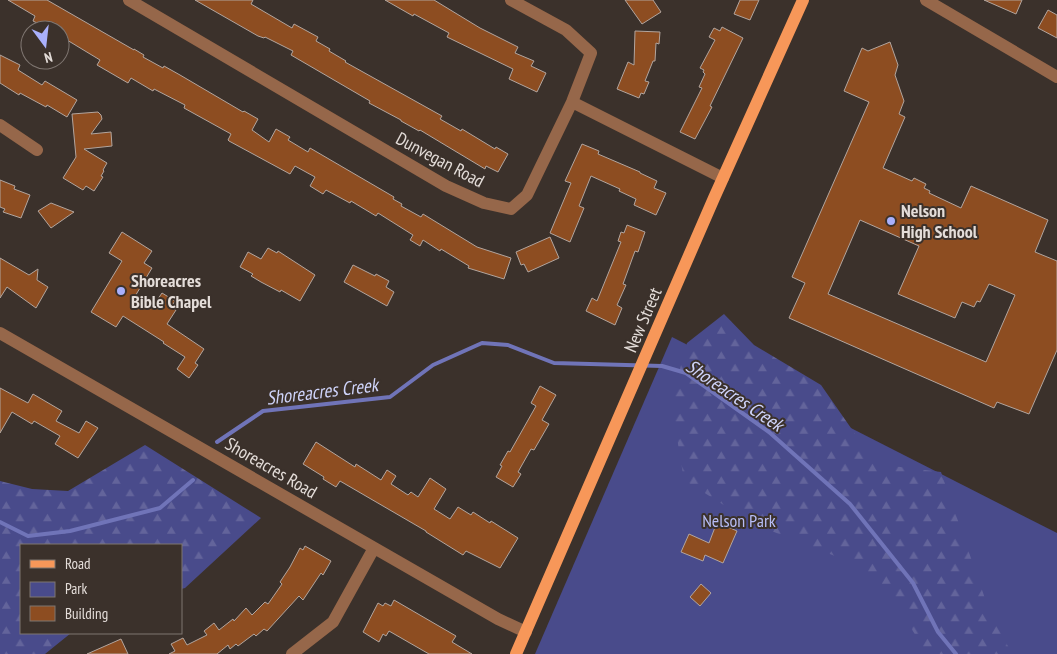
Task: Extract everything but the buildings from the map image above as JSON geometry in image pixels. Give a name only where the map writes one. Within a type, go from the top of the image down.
[{"type":"main road","name":"New Street","points":[[516,654],[723,178],[803,0]]},
{"type":"street","name":"Dunvegan Road","points":[[129,0],[446,186],[484,203],[511,209],[527,195],[572,102]]},
{"type":"street","points":[[511,0],[566,30],[591,53],[572,102],[723,178]]},
{"type":"street","points":[[926,0],[947,5],[1057,77]]},
{"type":"street","points":[[0,125],[37,150]]},
{"type":"street","name":"Shoreacres Road","points":[[0,333],[498,619],[526,632]]},
{"type":"street","points":[[292,654],[333,622],[374,548]]},
{"type":"green space","points":[[724,314],[754,345],[821,385],[876,464],[941,472],[989,610],[1012,654],[927,654],[900,610],[840,558],[754,524],[684,480],[671,402],[687,343]]},
{"type":"green space","name":"Nelson Park","points":[[672,337],[1057,533],[1057,654],[535,654]]},
{"type":"green space","points":[[145,445],[261,518],[182,589],[182,544],[20,544],[20,634],[70,634],[45,654],[0,654],[0,481],[32,489],[68,491]]},
{"type":"waterway","name":"Shoreacres Creek","points":[[217,442],[263,411],[390,397],[433,365],[482,343],[508,345],[554,363],[662,366],[686,373],[769,432],[850,504],[913,583],[938,632],[956,654]]},
{"type":"waterway","name":"Shoreacres Creek","points":[[0,522],[28,536],[70,531],[160,508],[193,480]]},
{"type":"place","name":"Nelson High School","points":[[891,221]]},
{"type":"place","name":"Shoreacres Bible Chapel","points":[[121,291]]}]
